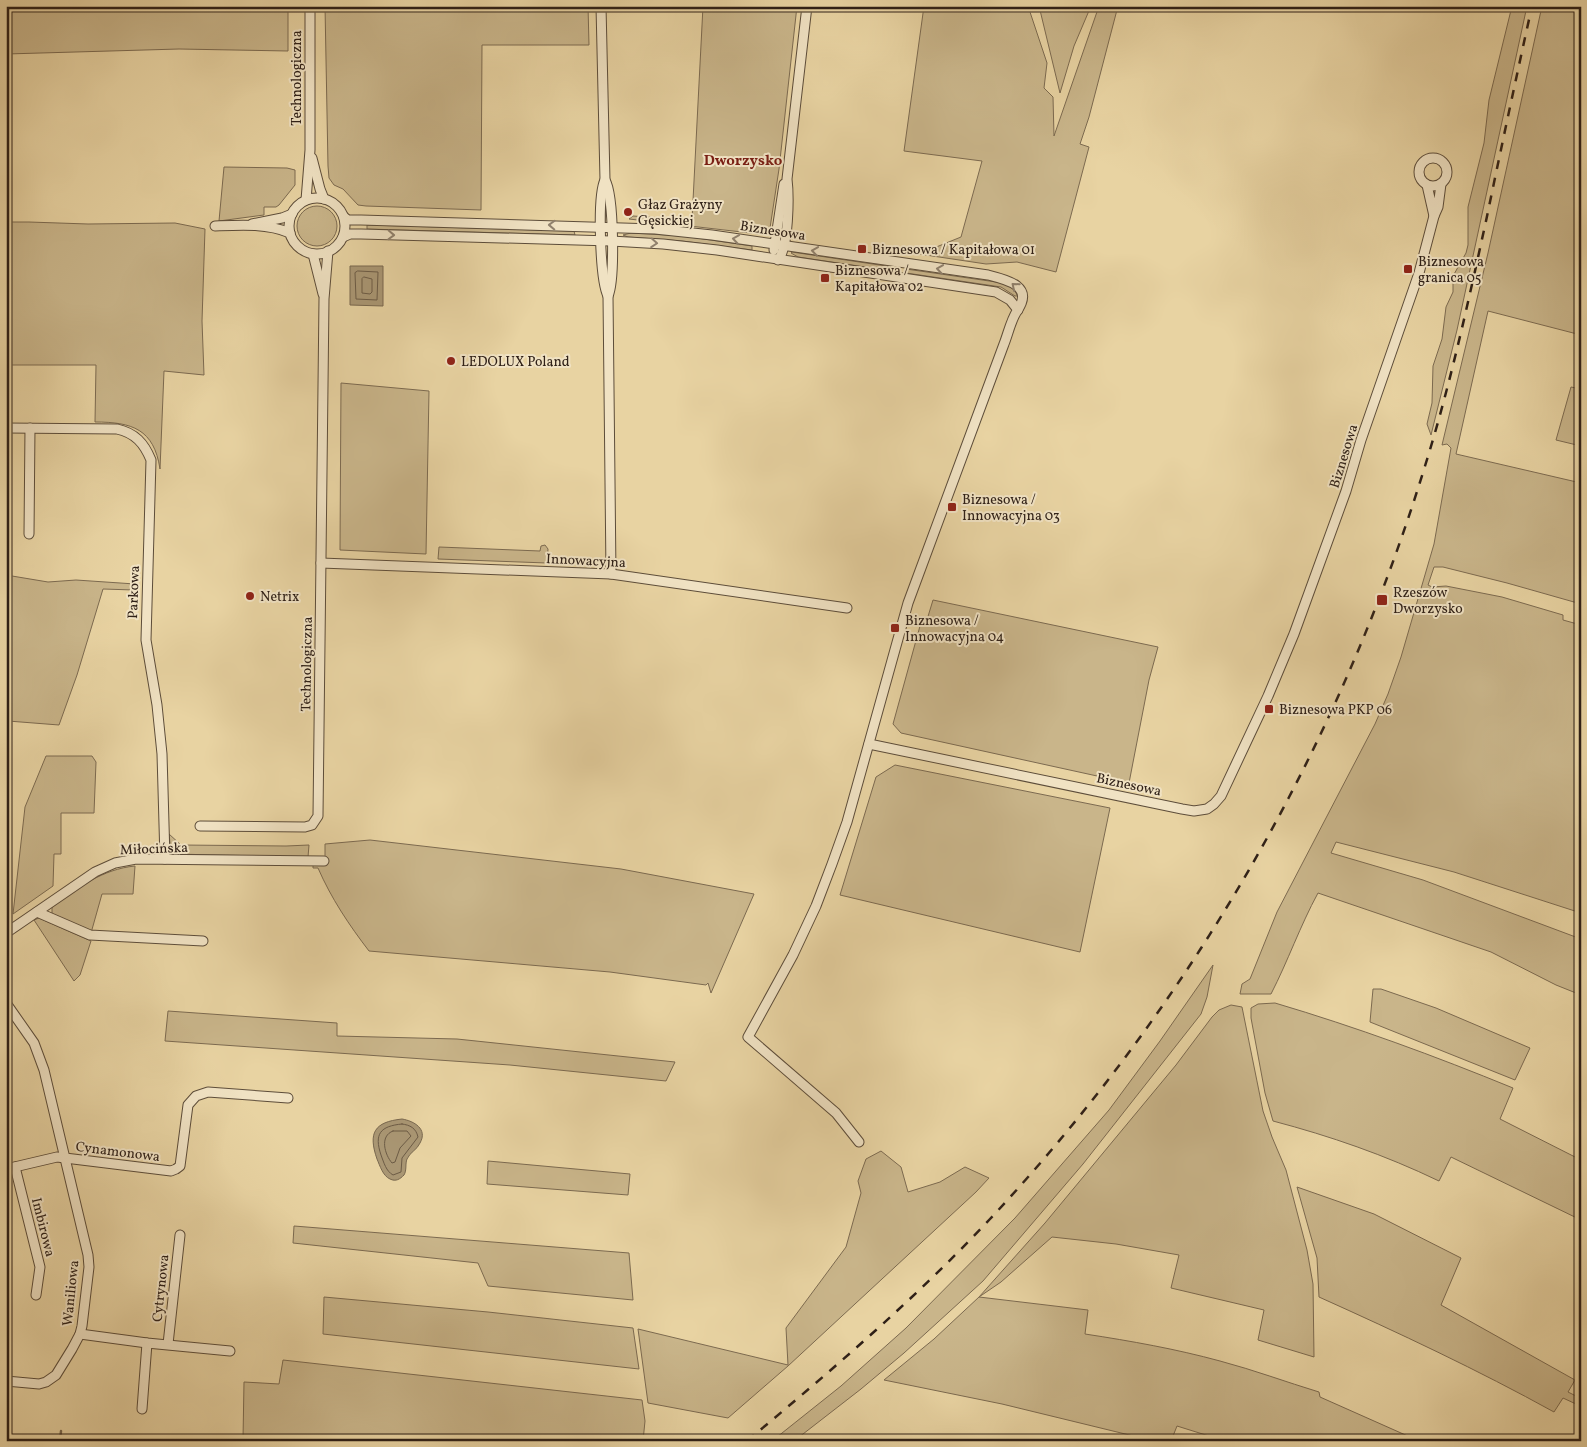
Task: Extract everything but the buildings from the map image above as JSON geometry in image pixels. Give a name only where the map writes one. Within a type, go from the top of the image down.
[{"type":"street","name":"Technologiczna","points":[[306,200],[310,150],[310,6]]},
{"type":"street","points":[[601,6],[605,180],[602,190],[600,241],[605,286],[608,296],[611,574]]},
{"type":"street","points":[[787,179],[783,190],[774,244],[774,255],[778,260],[784,246],[788,203],[787,179],[807,6]]},
{"type":"street","name":"Technologiczna","points":[[310,150],[324,199]]},
{"type":"street","points":[[1427,185],[1441,184],[1447,177],[1447,168],[1442,160],[1433,157],[1424,161],[1419,169],[1420,178],[1427,185],[1434,216]]},
{"type":"street","points":[[605,180],[610,193],[611,227],[611,287],[608,296]]},
{"type":"street","name":"Biznesowa","points":[[344,217],[348,220],[672,230],[1003,279],[1015,284],[1023,294],[1022,305],[1018,310],[910,596],[869,744],[1182,809],[1201,811],[1214,804],[1221,796],[1294,634],[1346,491],[1361,440],[1419,274],[1438,207],[1441,184]]},
{"type":"street","points":[[324,199],[334,204],[344,217],[343,237],[328,252],[313,254],[299,247],[290,233],[289,225],[292,214],[299,205],[306,200],[324,199]]},
{"type":"street","points":[[215,226],[244,225],[282,218],[292,214]]},
{"type":"street","points":[[244,225],[290,233]]},
{"type":"street","name":"Biznesowa","points":[[343,237],[350,234],[361,234],[611,241],[696,247],[996,292],[1010,300],[1018,310]]},
{"type":"street","name":"Technologiczna","points":[[200,826],[305,827],[312,825],[318,816],[324,299],[328,252]]},
{"type":"street","name":"Technologiczna","points":[[313,254],[317,277],[324,299]]},
{"type":"street","name":"Parkowa","points":[[6,428],[117,429],[127,431],[137,437],[147,449],[151,460],[146,640],[158,712],[162,754],[164,859]]},
{"type":"street","points":[[29,534],[30,428]]},
{"type":"street","name":"Innowacyjna","points":[[321,563],[611,574],[847,608]]},
{"type":"street","points":[[859,1142],[836,1113],[748,1037],[793,956],[816,906],[847,822],[869,744]]},
{"type":"street","name":"Miłocińska","points":[[6,933],[95,872],[115,862],[136,859],[324,861]]},
{"type":"street","points":[[37,912],[90,935],[203,941]]},
{"type":"street","name":"Waniliowa","points":[[6,1003],[28,1031],[34,1043],[50,1096],[89,1263],[80,1334],[56,1375],[39,1384],[6,1381]]},
{"type":"street","name":"Cynamonowa","points":[[64,1158],[171,1171],[180,1166],[188,1105],[196,1096],[208,1092],[288,1098]]},
{"type":"street","points":[[11,1168],[57,1157],[64,1158]]},
{"type":"street","name":"Imbirowa","points":[[11,1168],[40,1267],[36,1295]]},
{"type":"street","name":"Cytrynowa","points":[[168,1344],[180,1235]]},
{"type":"street","points":[[80,1334],[230,1351]]},
{"type":"street","points":[[142,1409],[148,1343]]},
{"type":"shaded area","points":[[36,6],[288,7],[288,51],[179,49],[6,54],[6,8]]},
{"type":"shaded area","points":[[325,6],[588,6],[589,45],[482,45],[481,210],[358,205],[343,189],[334,185],[329,178]]},
{"type":"shaded area","points":[[703,6],[797,6],[779,169],[770,228],[759,234],[629,219],[633,216],[692,220]]},
{"type":"shaded area","points":[[924,6],[1028,6],[1047,63],[1044,88],[1053,97],[1054,136],[1099,6],[1118,6],[1089,117],[1080,144],[1089,147],[1056,272],[1017,262],[986,264],[919,254],[961,237],[982,161],[904,151]]},
{"type":"shaded area","points":[[1039,6],[1091,6],[1074,46],[1060,93]]},
{"type":"shaded area","points":[[1512,6],[1527,6],[1457,330],[1431,435],[1427,424],[1432,403],[1433,366],[1442,339],[1446,307],[1453,292],[1453,276],[1466,253],[1468,245],[1468,207],[1484,143],[1489,100]]},
{"type":"shaded area","points":[[1542,6],[1581,6],[1581,335],[1488,311],[1456,454],[1581,483],[1581,604],[1443,567],[1434,567],[1428,585],[1432,587],[1446,586],[1502,597],[1563,615],[1563,620],[1581,625],[1581,739],[1576,750],[1581,752],[1581,913],[1454,872],[1336,842],[1331,853],[1423,880],[1581,939],[1581,995],[1556,985],[1491,952],[1318,893],[1271,994],[1240,994],[1242,984],[1250,979],[1277,912],[1375,724],[1401,657],[1434,544],[1451,448],[1447,444],[1442,445],[1488,253]]},
{"type":"shaded area","points":[[224,167],[287,168],[295,170],[295,185],[279,205],[276,207],[264,207],[264,215],[219,221]]},
{"type":"shaded area","points":[[321,206],[328,209],[334,215],[337,226],[336,234],[328,243],[321,246],[313,246],[306,243],[298,234],[297,222],[300,215],[309,207]]},
{"type":"shaded area","points":[[6,222],[88,224],[175,223],[205,229],[202,321],[204,375],[164,371],[160,469],[153,445],[139,430],[120,424],[95,422],[96,365],[6,365]]},
{"type":"shaded area","points":[[367,225],[574,231],[575,235],[367,229]]},
{"type":"shaded area","points":[[631,233],[683,236],[752,246],[752,250],[623,235]]},
{"type":"shaded area","points":[[792,252],[893,267],[894,270],[798,257]]},
{"type":"shaded area","points":[[906,269],[1003,283],[1012,287],[1018,296],[1001,287],[906,273]]},
{"type":"shaded area","points":[[341,383],[429,391],[426,554],[340,550]]},
{"type":"shaded area","points":[[1571,387],[1581,389],[1581,446],[1556,440]]},
{"type":"shaded area","points":[[545,545],[548,549],[547,563],[438,559],[439,547],[540,551],[541,546]]},
{"type":"shaded area","points":[[6,575],[48,582],[76,580],[135,584],[134,590],[103,589],[77,675],[59,725],[8,721],[10,703],[6,702]]},
{"type":"shaded area","points":[[933,600],[1158,647],[1149,680],[1129,783],[901,733],[893,724],[920,626],[926,623]]},
{"type":"shaded area","points":[[46,756],[92,756],[96,762],[94,813],[61,813],[61,854],[54,854],[53,886],[13,914],[25,807]]},
{"type":"shaded area","points":[[895,765],[1110,808],[1080,952],[840,895],[876,777]]},
{"type":"shaded area","points":[[169,834],[181,845],[309,845],[308,857],[173,854],[171,852]]},
{"type":"shaded area","points":[[370,840],[621,869],[754,894],[711,993],[708,983],[706,985],[610,972],[369,951],[341,911],[318,868],[313,868],[313,863],[325,863],[325,844]]},
{"type":"shaded area","points":[[135,866],[133,894],[102,894],[91,933],[56,917],[52,913],[52,907],[91,880],[112,871]]},
{"type":"shaded area","points":[[39,918],[91,941],[80,975],[74,981],[34,920]]},
{"type":"shaded area","points":[[1213,965],[1207,997],[1201,1014],[1083,1164],[983,1281],[904,1353],[794,1441],[772,1441],[841,1386],[906,1328],[1015,1218],[1109,1110]]},
{"type":"shaded area","points":[[1373,989],[1381,989],[1436,1008],[1530,1048],[1515,1080],[1370,1022]]},
{"type":"shaded area","points":[[1275,1003],[1395,1042],[1513,1088],[1500,1119],[1581,1160],[1581,1220],[1451,1157],[1439,1181],[1357,1147],[1273,1121],[1265,1093],[1251,1018],[1251,1008],[1258,1004]]},
{"type":"shaded area","points":[[1231,1005],[1242,1007],[1263,1111],[1286,1170],[1307,1250],[1313,1284],[1314,1357],[1258,1340],[1264,1310],[1171,1288],[1179,1255],[1116,1244],[1052,1237],[1001,1282],[979,1297],[1045,1223],[1176,1065],[1212,1017],[1219,1010]]},
{"type":"shaded area","points":[[168,1011],[337,1023],[337,1036],[457,1039],[675,1062],[666,1081],[510,1065],[165,1041]]},
{"type":"shaded area","points":[[881,1151],[901,1167],[908,1192],[940,1182],[965,1167],[989,1178],[788,1366],[728,1418],[648,1403],[638,1329],[788,1365],[786,1328],[846,1247],[861,1193],[858,1181],[866,1159]]},
{"type":"shaded area","points":[[488,1161],[630,1174],[628,1195],[487,1184]]},
{"type":"shaded area","points":[[1297,1187],[1374,1214],[1461,1258],[1441,1305],[1575,1380],[1568,1392],[1580,1398],[1576,1404],[1563,1398],[1554,1412],[1438,1352],[1319,1297],[1317,1258]]},
{"type":"shaded area","points":[[294,1226],[629,1253],[633,1300],[488,1286],[478,1263],[293,1243]]},
{"type":"shaded area","points":[[324,1297],[633,1328],[639,1369],[323,1334]]},
{"type":"shaded area","points":[[979,1297],[1088,1310],[1085,1334],[1187,1353],[1258,1372],[1319,1392],[1320,1397],[1419,1441],[1225,1441],[1177,1426],[1173,1436],[1184,1441],[1154,1441],[1002,1404],[884,1380],[934,1339]]},
{"type":"shaded area","points":[[283,1360],[642,1400],[645,1421],[643,1441],[528,1441],[491,1436],[492,1441],[275,1441],[243,1439],[244,1382],[279,1384]]},
{"type":"water","points":[[350,266],[383,266],[383,306],[350,305]]},
{"type":"water","points":[[402,1119],[418,1126],[421,1130],[422,1138],[419,1145],[407,1159],[404,1175],[394,1180],[388,1178],[381,1168],[373,1142],[379,1126]]},
{"type":"waterway","points":[[60,1441],[61,1431]]},
{"type":"railway","points":[[747,1441],[841,1361],[932,1278],[990,1219],[1063,1137],[1130,1051],[1193,961],[1250,868],[1302,771],[1349,672],[1390,570],[1425,466],[1451,375],[1532,6]]},
{"type":"place","name":"Głaz Grażyny Gęsickiej","points":[[628,212]]},
{"type":"place","name":"Biznesowa / Kapitałowa 01","points":[[862,249]]},
{"type":"place","name":"Biznesowa granica 05","points":[[1408,269]]},
{"type":"place","name":"Biznesowa / Kapitałowa 02","points":[[825,278]]},
{"type":"place","name":"LEDOLUX Poland","points":[[451,361]]},
{"type":"place","name":"Biznesowa / Innowacyjna 03","points":[[952,507]]},
{"type":"place","name":"Netrix","points":[[250,596]]},
{"type":"place","name":"Rzeszów Dworzysko","points":[[1382,600]]},
{"type":"place","name":"Biznesowa / Innowacyjna 04","points":[[895,628]]},
{"type":"place","name":"Biznesowa PKP 06","points":[[1269,709]]},
{"type":"district","name":"Dworzysko","points":[[743,160]]}]
